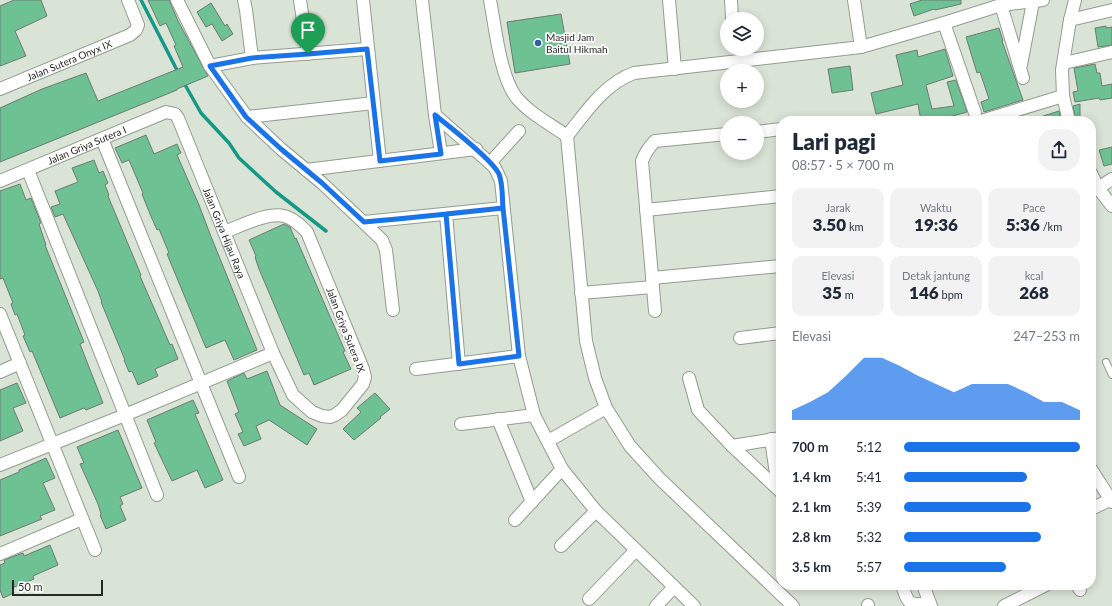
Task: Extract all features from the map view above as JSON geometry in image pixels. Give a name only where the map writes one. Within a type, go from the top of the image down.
[{"type":"street","name":"Jalan Sutera Onyx IX","points":[[0,89],[130,35],[136,30],[138,25],[128,0]]},
{"type":"street","points":[[177,0],[210,66],[246,117],[364,222],[382,240],[385,246],[393,310]]},
{"type":"street","points":[[244,0],[252,58]]},
{"type":"street","points":[[300,0],[308,54]]},
{"type":"street","points":[[363,0],[380,161]]},
{"type":"street","points":[[422,0],[441,154]]},
{"type":"street","points":[[490,0],[503,70],[515,96],[525,106],[567,136]]},
{"type":"street","points":[[669,0],[675,68]]},
{"type":"street","points":[[731,0],[732,12]]},
{"type":"street","points":[[854,0],[861,47]]},
{"type":"street","points":[[1068,116],[1062,96],[1062,70],[1074,0]]},
{"type":"street","points":[[776,590],[659,478],[630,446],[606,408],[595,378],[586,341],[567,136],[597,98],[622,77],[634,73],[861,47],[1000,5],[1038,1],[1022,72],[1000,5]]},
{"type":"street","points":[[1070,20],[1112,10]]},
{"type":"street","points":[[944,23],[978,116]]},
{"type":"street","points":[[210,66],[252,58],[367,49]]},
{"type":"street","points":[[1064,63],[1112,52]]},
{"type":"street","points":[[982,116],[1062,96]]},
{"type":"street","points":[[246,117],[374,103]]},
{"type":"street","name":"Jalan Griya Sutera I","points":[[0,182],[166,112],[174,114]]},
{"type":"street","name":"Jalan Griya Hijau Raya","points":[[174,114],[178,118],[273,353]]},
{"type":"street","points":[[435,115],[490,162],[495,168],[501,181],[519,356],[534,415],[562,469],[596,511],[694,606]]},
{"type":"street","points":[[490,162],[519,130]]},
{"type":"street","points":[[764,131],[776,130]]},
{"type":"street","points":[[655,311],[642,161],[649,147],[655,141],[720,135]]},
{"type":"street","points":[[102,139],[200,384],[239,476]]},
{"type":"street","points":[[306,170],[476,149]]},
{"type":"street","points":[[28,170],[157,495]]},
{"type":"street","points":[[1098,188],[1112,179]]},
{"type":"street","points":[[1096,184],[1112,206]]},
{"type":"street","points":[[646,210],[776,197]]},
{"type":"street","points":[[364,222],[503,208]]},
{"type":"street","points":[[446,214],[459,364]]},
{"type":"street","name":"Jalan Griya Sutera IX","points":[[224,232],[268,216],[285,216],[300,225],[307,232],[364,369],[365,377],[363,384],[342,410],[336,415],[330,417],[322,416],[312,412],[294,395],[273,353]]},
{"type":"street","points":[[581,292],[776,267]]},
{"type":"street","points":[[0,314],[95,550]]},
{"type":"street","points":[[740,338],[776,334]]},
{"type":"street","points":[[0,464],[125,415],[273,353]]},
{"type":"street","points":[[416,369],[519,356]]},
{"type":"street","points":[[0,372],[20,363]]},
{"type":"street","points":[[690,378],[698,410],[732,446],[776,487]]},
{"type":"street","points":[[548,441],[606,408]]},
{"type":"street","points":[[461,424],[534,415]]},
{"type":"street","points":[[498,419],[532,502]]},
{"type":"street","points":[[732,446],[776,438]]},
{"type":"street","points":[[515,520],[562,469]]},
{"type":"street","points":[[1096,476],[1112,500],[1096,508]]},
{"type":"street","points":[[561,546],[596,511]]},
{"type":"street","points":[[0,554],[82,519]]},
{"type":"street","points":[[590,599],[636,550]]},
{"type":"street","points":[[656,606],[674,587]]},
{"type":"street","points":[[776,590],[793,606]]},
{"type":"street","points":[[904,590],[907,601],[917,606],[930,605],[925,590]]},
{"type":"street","points":[[1004,606],[1036,590]]},
{"type":"lane","points":[[1106,362],[1112,375]]},
{"type":"building","points":[[14,0],[41,0],[47,16],[15,31],[26,56],[0,66],[0,6]]},
{"type":"building","points":[[148,0],[169,0],[178,21],[208,76],[0,162],[0,108],[42,89],[86,73],[98,101],[183,67],[174,46],[176,45],[166,23],[160,26]]},
{"type":"building","points":[[922,0],[961,0],[961,4],[934,9],[914,16],[910,4]]},
{"type":"building","points":[[211,3],[225,26],[227,24],[233,34],[222,41],[212,24],[206,27],[197,12]]},
{"type":"building","name":"Masjid Jam Baitul Hikmah","points":[[561,14],[570,64],[515,73],[507,22]]},
{"type":"building","points":[[1106,26],[1106,28],[1112,27],[1112,45],[1098,47],[1095,28]]},
{"type":"building","points":[[999,28],[1002,41],[1023,100],[984,112],[981,102],[989,99],[980,72],[977,73],[966,37]]},
{"type":"building","points":[[945,49],[953,76],[926,85],[932,109],[954,106],[947,82],[956,80],[967,112],[953,116],[920,116],[918,104],[876,114],[871,93],[903,85],[896,55],[917,50],[918,57]]},
{"type":"building","points":[[1095,64],[1097,73],[1100,73],[1102,86],[1112,84],[1112,98],[1100,100],[1099,98],[1075,102],[1073,92],[1078,91],[1074,68]]},
{"type":"building","points":[[850,66],[853,90],[832,93],[828,69]]},
{"type":"building","points":[[1080,104],[1080,116],[1075,116],[1073,106]]},
{"type":"building","points":[[1059,111],[1060,116],[1043,116]]},
{"type":"building","points":[[146,135],[154,154],[177,144],[181,153],[177,155],[199,205],[257,350],[234,360],[225,340],[206,348],[167,254],[169,253],[159,229],[157,230],[150,214],[129,160],[122,163],[115,148]]},
{"type":"building","points":[[1112,147],[1112,164],[1104,166],[1099,150]]},
{"type":"building","points":[[94,160],[99,173],[103,171],[108,183],[105,185],[109,195],[108,196],[141,275],[140,276],[170,345],[172,344],[178,359],[155,369],[158,376],[138,385],[132,371],[129,372],[98,291],[63,214],[55,217],[51,207],[60,204],[55,191],[78,182],[72,168]]},
{"type":"building","points":[[20,184],[26,200],[31,198],[41,223],[39,224],[45,245],[84,342],[80,344],[103,403],[86,410],[84,408],[60,418],[32,351],[30,352],[23,336],[25,335],[17,314],[15,315],[11,304],[13,303],[3,278],[0,279],[0,191]]},
{"type":"building","points":[[284,224],[290,227],[295,239],[296,238],[345,351],[343,352],[351,369],[314,385],[309,373],[304,375],[259,269],[256,256],[249,240]]},
{"type":"building","points":[[267,371],[280,405],[317,429],[307,445],[269,420],[256,426],[261,439],[244,446],[238,434],[243,432],[235,414],[239,412],[227,381],[244,373],[247,379]]},
{"type":"building","points":[[17,383],[26,403],[13,408],[23,431],[0,441],[0,390]]},
{"type":"building","points":[[375,393],[390,409],[354,440],[343,429],[361,412],[357,408]]},
{"type":"building","points":[[193,400],[199,413],[195,414],[223,480],[205,488],[197,470],[172,481],[154,443],[156,442],[147,420]]},
{"type":"building","points":[[118,430],[142,488],[120,497],[123,504],[120,506],[126,520],[106,529],[100,515],[98,504],[80,464],[84,463],[77,447]]},
{"type":"building","points":[[46,458],[55,478],[43,483],[55,510],[40,516],[42,519],[0,536],[0,480]]},
{"type":"building","points":[[50,545],[58,565],[33,576],[34,579],[12,588],[14,593],[3,598],[0,590],[0,565],[5,563],[4,560],[23,553],[24,556]]},
{"type":"waterway","points":[[141,0],[179,74]]},
{"type":"waterway","points":[[184,83],[201,113],[229,143],[239,158],[276,192],[326,231]]},
{"type":"place","name":"Masjid Jam Baitul Hikmah","points":[[538,43]]},
{"type":"route","points":[[308,54],[252,58],[210,66],[246,117],[281,149],[322,183],[364,222],[503,208],[519,356],[459,364],[446,214],[503,208],[501,181],[495,168],[476,149],[435,115],[441,154],[380,161],[367,49],[308,54]]}]
